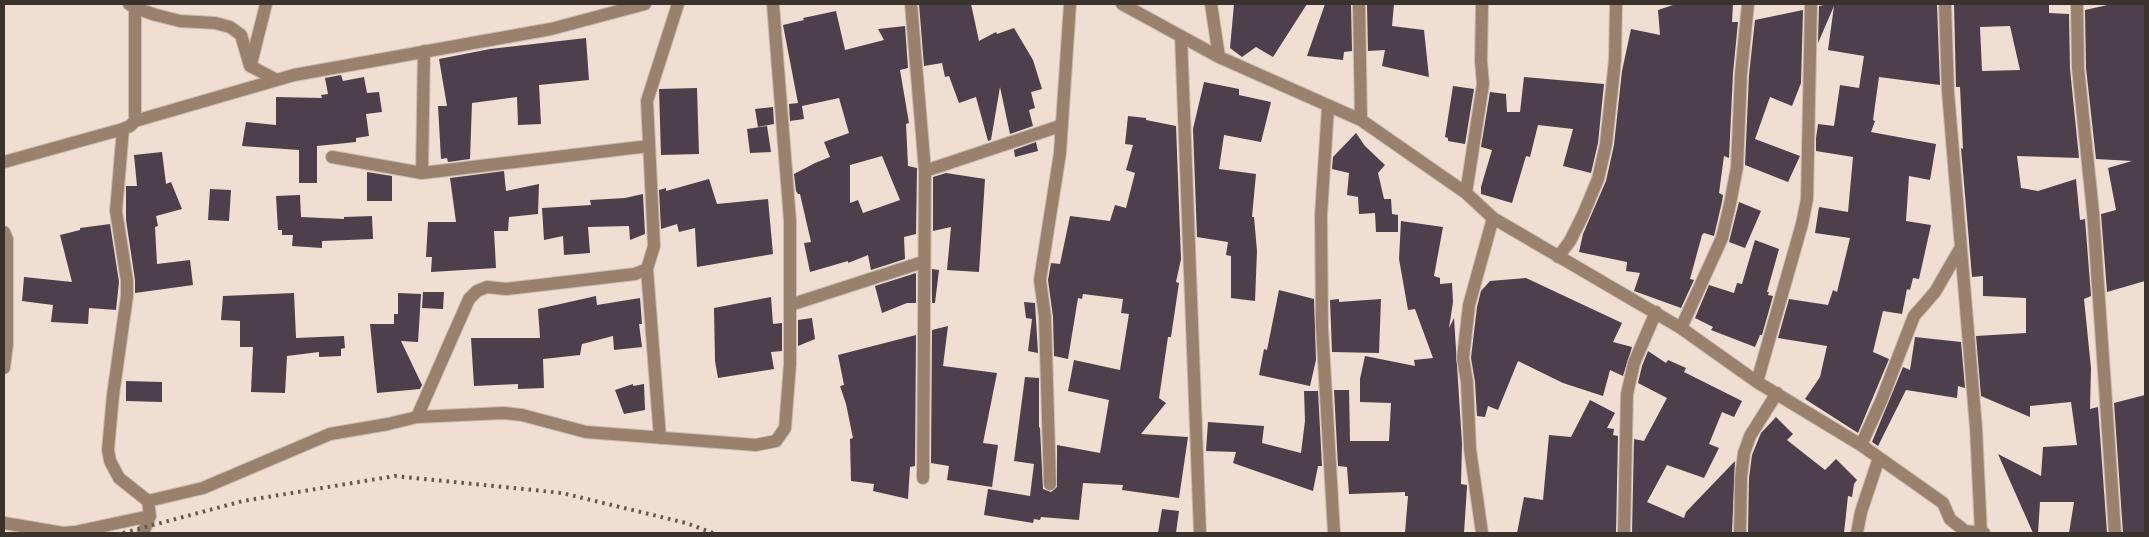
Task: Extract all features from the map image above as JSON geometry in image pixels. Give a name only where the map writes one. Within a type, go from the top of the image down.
[{"type":"street","points":[[250,66],[266,4]]},
{"type":"street","points":[[4,162],[130,126],[135,121],[278,80],[341,66],[551,29],[644,4]]},
{"type":"street","points":[[660,438],[647,269],[654,246],[647,101],[678,4]]},
{"type":"street","points":[[148,501],[204,488],[330,434],[417,417],[504,413],[522,415],[586,432],[756,445],[776,441],[785,428],[790,364],[790,221],[773,4]]},
{"type":"street","points":[[911,4],[924,171],[923,478]]},
{"type":"street","points":[[1050,484],[1045,317],[1040,280],[1060,153],[1060,126],[1070,4]]},
{"type":"street","points":[[1122,4],[1219,57],[1361,120],[1466,193],[1493,218],[1656,312],[1757,382],[1861,445],[1944,503],[1950,519],[1965,532],[1982,533],[1976,428],[1948,92],[1945,4]]},
{"type":"street","points":[[1211,4],[1219,57]]},
{"type":"street","points":[[1359,4],[1361,120]]},
{"type":"street","points":[[1466,193],[1483,84],[1480,61],[1482,4]]},
{"type":"street","points":[[1558,257],[1570,242],[1598,179],[1606,144],[1615,60],[1616,4]]},
{"type":"street","points":[[1681,328],[1722,238],[1730,204],[1737,167],[1741,74],[1748,4]]},
{"type":"street","points":[[1757,382],[1802,224],[1806,199],[1811,4]]},
{"type":"street","points":[[2077,4],[2078,68],[2094,221],[2115,533]]},
{"type":"street","points":[[135,121],[132,6],[155,9],[180,21],[215,24],[230,28],[240,34],[250,66],[278,80]]},
{"type":"street","points":[[1181,36],[1200,533]]},
{"type":"street","points":[[422,173],[424,51]]},
{"type":"street","points":[[1328,107],[1321,215],[1322,326],[1334,533]]},
{"type":"street","points":[[924,171],[1060,126]]},
{"type":"street","points":[[123,128],[116,211],[127,281],[127,296],[113,395],[108,450],[110,460],[119,478],[148,501],[150,516],[143,533]]},
{"type":"street","points":[[332,157],[422,173],[650,146]]},
{"type":"street","points":[[1482,533],[1470,449],[1467,382],[1463,358],[1469,305],[1493,218]]},
{"type":"street","points":[[4,232],[7,239],[7,344],[4,368]]},
{"type":"street","points":[[1861,445],[1882,399],[1914,316],[1935,292],[1961,247]]},
{"type":"street","points":[[790,305],[923,262]]},
{"type":"street","points":[[417,417],[469,300],[477,291],[487,287],[506,289],[635,274],[647,269]]},
{"type":"street","points":[[1624,533],[1627,394],[1634,363],[1656,312]]},
{"type":"street","points":[[1740,533],[1741,477],[1744,453],[1750,436],[1777,393]]},
{"type":"street","points":[[1857,533],[1861,512],[1879,458]]},
{"type":"street","points":[[4,523],[63,533],[150,516]]},
{"type":"building","points":[[919,4],[971,4],[979,41],[996,32],[997,34],[1014,28],[1033,60],[1042,89],[1031,92],[1035,108],[1029,110],[1033,126],[1010,134],[1000,87],[991,140],[988,141],[976,97],[959,103],[949,76],[945,77],[942,63],[924,66]]},
{"type":"building","points":[[1234,4],[1307,4],[1273,57],[1256,47],[1242,57],[1230,48]]},
{"type":"building","points":[[1325,4],[1351,4],[1352,51],[1344,52],[1343,60],[1307,56]]},
{"type":"building","points":[[1367,4],[1394,4],[1392,26],[1424,30],[1429,77],[1382,66],[1385,50],[1368,51]]},
{"type":"building","points":[[1676,4],[1733,4],[1732,22],[1738,22],[1733,73],[1729,158],[1724,156],[1719,193],[1723,195],[1722,202],[1714,236],[1704,233],[1702,235],[1690,279],[1694,280],[1681,308],[1634,291],[1640,273],[1626,271],[1627,262],[1579,252],[1583,234],[1606,181],[1614,145],[1622,71],[1631,29],[1660,35],[1658,10]]},
{"type":"building","points":[[1829,4],[1937,5],[1940,85],[1879,77],[1873,120],[1875,121],[1871,132],[1936,144],[1930,180],[1909,176],[1906,221],[1931,225],[1919,279],[1913,278],[1910,290],[1907,289],[1902,314],[1883,311],[1873,352],[1889,359],[1858,433],[1805,399],[1820,377],[1827,346],[1778,338],[1789,299],[1828,305],[1833,290],[1837,292],[1850,238],[1815,233],[1819,207],[1848,212],[1853,157],[1816,151],[1816,138],[1818,124],[1834,126],[1840,85],[1859,88],[1864,56],[1828,50],[1834,6],[1818,43],[1819,6]]},
{"type":"building","points":[[1954,4],[2049,4],[2049,13],[2069,14],[2070,69],[2079,158],[2017,156],[2021,188],[2038,191],[2076,179],[2080,220],[2085,219],[2091,296],[2084,299],[2091,368],[2090,409],[2098,407],[2107,533],[2069,533],[2074,502],[2040,502],[2038,533],[2033,533],[1998,454],[2041,476],[2043,447],[2077,445],[2071,402],[2030,406],[2030,417],[1981,396],[1976,336],[2026,333],[2026,298],[1983,296],[1983,276],[1972,277],[1961,148],[1963,149],[1960,87],[1956,87]],"holes":[[[2010,26],[2020,70],[1982,71],[1980,27]]]},
{"type":"building","points":[[2112,4],[2145,4],[2145,281],[2107,292],[2101,214],[2116,210],[2108,168],[2132,161],[2096,159],[2086,68],[2085,10]]},
{"type":"building","points":[[1803,10],[1801,83],[1792,106],[1770,97],[1755,139],[1800,156],[1788,182],[1745,165],[1749,75],[1755,20]]},
{"type":"building","points":[[836,11],[845,50],[884,40],[878,29],[905,26],[908,68],[900,70],[909,123],[906,124],[908,166],[917,168],[916,234],[904,237],[905,259],[871,270],[868,255],[848,263],[848,261],[810,272],[804,243],[811,242],[800,194],[796,191],[794,174],[830,157],[824,142],[849,133],[839,98],[802,106],[804,119],[790,121],[789,104],[798,103],[783,25],[804,20],[803,18]],"holes":[[[882,156],[900,200],[863,213],[858,200],[850,203],[850,165]]]},
{"type":"building","points":[[586,38],[589,80],[539,85],[541,124],[518,125],[517,97],[472,103],[470,159],[448,162],[447,158],[441,159],[438,106],[447,106],[439,59],[490,49]]},
{"type":"building","points":[[341,75],[343,81],[364,77],[367,93],[379,92],[382,112],[366,114],[369,136],[356,138],[356,142],[317,146],[317,183],[299,183],[299,150],[242,146],[246,122],[276,125],[276,97],[322,98],[321,95],[328,94],[325,78]]},
{"type":"building","points":[[1524,77],[1604,84],[1598,143],[1591,173],[1563,166],[1573,129],[1538,125],[1530,157],[1526,156],[1512,203],[1481,194],[1481,187],[1492,150],[1481,147],[1490,92],[1506,94],[1507,112],[1520,112]]},
{"type":"building","points":[[1204,82],[1239,89],[1239,95],[1271,102],[1261,142],[1224,135],[1219,169],[1256,174],[1252,217],[1254,217],[1257,251],[1255,301],[1231,298],[1231,256],[1226,255],[1228,242],[1197,237],[1193,129]]},
{"type":"building","points":[[1453,86],[1474,89],[1465,144],[1448,141],[1448,138],[1445,137]]},
{"type":"building","points":[[697,88],[699,154],[661,155],[659,89]]},
{"type":"building","points":[[773,107],[774,124],[758,127],[755,109]]},
{"type":"building","points":[[1128,116],[1146,118],[1146,120],[1176,126],[1181,259],[1176,282],[1179,283],[1171,337],[1168,337],[1159,398],[1166,403],[1141,434],[1188,437],[1179,498],[1122,490],[1123,485],[1083,483],[1079,520],[1041,517],[1040,520],[1034,519],[1033,523],[984,515],[988,489],[1030,496],[1034,464],[1014,461],[1025,377],[1039,378],[1039,427],[1043,489],[1051,492],[1057,487],[1057,445],[1100,453],[1109,400],[1068,391],[1074,360],[1120,370],[1129,314],[1121,313],[1123,299],[1083,294],[1082,299],[1078,298],[1068,359],[1054,356],[1053,317],[1048,280],[1051,263],[1060,264],[1070,216],[1110,221],[1115,205],[1126,208],[1135,173],[1126,170],[1133,145],[1125,144]]},
{"type":"building","points":[[767,126],[771,152],[750,153],[747,129]]},
{"type":"building","points":[[1356,133],[1365,146],[1385,165],[1378,173],[1384,199],[1391,199],[1392,214],[1398,215],[1398,232],[1376,232],[1375,213],[1359,214],[1358,197],[1347,195],[1349,173],[1332,169],[1333,157]]},
{"type":"building","points":[[1036,142],[1038,151],[1015,157],[1014,150]]},
{"type":"building","points":[[162,152],[166,184],[171,182],[182,209],[156,216],[158,226],[155,227],[157,264],[190,260],[193,285],[135,293],[135,280],[126,220],[126,186],[137,186],[134,155]]},
{"type":"building","points":[[504,171],[506,191],[539,184],[538,214],[509,217],[508,231],[494,231],[496,268],[431,272],[432,257],[426,257],[428,222],[456,222],[450,178]]},
{"type":"building","points":[[367,172],[392,176],[392,201],[367,201]]},
{"type":"building","points":[[946,173],[985,179],[979,272],[947,270],[951,227],[933,231],[933,177]]},
{"type":"building","points":[[709,179],[717,204],[768,199],[773,254],[697,267],[695,228],[679,232],[677,224],[661,229],[659,190],[666,188],[666,191]]},
{"type":"building","points":[[210,189],[231,190],[229,221],[208,220]]},
{"type":"building","points":[[643,194],[645,234],[630,240],[629,226],[588,227],[590,253],[564,255],[563,236],[544,240],[542,208],[591,205],[590,200],[625,198]]},
{"type":"building","points":[[300,195],[301,217],[344,219],[344,217],[372,216],[373,239],[322,241],[322,248],[292,246],[293,235],[282,235],[282,230],[278,230],[276,196]]},
{"type":"building","points":[[1739,202],[1761,211],[1745,248],[1729,242]]},
{"type":"building","points":[[1401,221],[1443,227],[1434,276],[1440,278],[1440,284],[1452,283],[1453,302],[1449,328],[1454,318],[1462,444],[1461,484],[1467,485],[1464,533],[1405,533],[1408,496],[1405,496],[1405,492],[1349,494],[1347,467],[1338,466],[1334,390],[1349,390],[1350,441],[1389,441],[1391,403],[1360,402],[1360,379],[1365,356],[1415,366],[1414,360],[1433,358],[1415,309],[1408,310],[1399,259]]},
{"type":"building","points":[[110,224],[119,282],[116,310],[89,308],[88,324],[51,322],[53,305],[22,301],[24,277],[72,282],[60,235],[80,230],[80,228]]},
{"type":"building","points":[[1755,240],[1779,249],[1767,292],[1769,292],[1768,295],[1773,296],[1762,335],[1760,335],[1755,347],[1711,330],[1713,327],[1695,318],[1709,285],[1734,293],[1737,283],[1742,284]]},
{"type":"building","points":[[932,269],[939,270],[935,303],[932,303]]},
{"type":"building","points":[[916,273],[916,303],[907,303],[882,313],[875,286]]},
{"type":"building","points":[[1526,278],[1622,323],[1613,342],[1632,347],[1623,376],[1610,370],[1603,396],[1563,383],[1518,361],[1498,410],[1488,406],[1485,417],[1477,416],[1475,382],[1471,358],[1477,307],[1481,291],[1490,281]]},
{"type":"building","points":[[1279,290],[1314,299],[1316,360],[1310,386],[1259,375],[1264,349],[1267,350]]},
{"type":"building","points":[[423,292],[444,292],[443,309],[422,308]]},
{"type":"building","points":[[294,293],[296,338],[344,336],[345,348],[341,349],[341,356],[319,357],[319,352],[287,356],[285,393],[251,392],[253,347],[240,347],[240,321],[221,320],[223,296]]},
{"type":"building","points":[[398,293],[421,294],[418,342],[401,341],[422,385],[420,389],[377,393],[370,324],[394,324],[394,314],[398,314]]},
{"type":"building","points":[[596,296],[597,305],[640,298],[642,324],[639,324],[642,347],[614,350],[613,336],[582,344],[580,355],[543,359],[544,388],[518,389],[518,384],[474,386],[471,338],[540,338],[538,309]]},
{"type":"building","points":[[771,297],[773,324],[782,323],[782,351],[771,352],[774,369],[718,378],[715,361],[714,308]]},
{"type":"building","points":[[1339,299],[1339,302],[1381,299],[1379,353],[1332,352],[1330,300]]},
{"type":"building","points":[[1024,302],[1035,303],[1038,353],[1028,351],[1032,319],[1026,318]]},
{"type":"building","points":[[812,318],[815,339],[798,346],[798,320]]},
{"type":"building","points":[[948,326],[943,366],[997,373],[983,443],[998,445],[992,487],[947,480],[949,466],[931,463],[932,330]]},
{"type":"building","points":[[916,335],[915,466],[910,467],[908,499],[873,491],[874,484],[851,481],[850,439],[853,438],[840,386],[844,385],[838,355]]},
{"type":"building","points":[[1915,337],[1961,342],[1965,388],[1958,386],[1957,398],[1906,390],[1878,446],[1872,442],[1903,367],[1910,370]]},
{"type":"building","points":[[1648,351],[1666,363],[1668,360],[1686,368],[1684,372],[1742,401],[1734,417],[1722,412],[1709,444],[1719,448],[1704,478],[1667,465],[1647,502],[1684,518],[1686,512],[1735,461],[1732,533],[1632,533],[1634,439],[1644,441],[1667,398],[1638,383]]},
{"type":"building","points":[[126,381],[162,382],[162,402],[126,401]]},
{"type":"building","points":[[633,384],[633,386],[644,384],[645,410],[624,414],[615,390]]},
{"type":"building","points":[[1304,391],[1318,391],[1322,466],[1318,466],[1313,491],[1233,463],[1236,452],[1206,451],[1208,422],[1264,426],[1262,443],[1301,453],[1305,421]]},
{"type":"building","points":[[2145,395],[2145,533],[2123,533],[2114,403]]},
{"type":"building","points":[[1590,400],[1615,413],[1607,428],[1614,429],[1613,435],[1618,436],[1616,533],[1517,533],[1524,497],[1543,500],[1549,435],[1571,437]]},
{"type":"building","points":[[1776,417],[1793,434],[1787,440],[1825,470],[1836,459],[1857,480],[1854,484],[1852,497],[1848,496],[1844,533],[1748,533],[1749,478],[1752,455],[1761,433]]},
{"type":"building","points":[[1162,509],[1179,511],[1176,533],[1158,533]]},
{"type":"railway","points":[[123,533],[243,501],[395,476],[562,493],[686,523],[713,533]]}]
